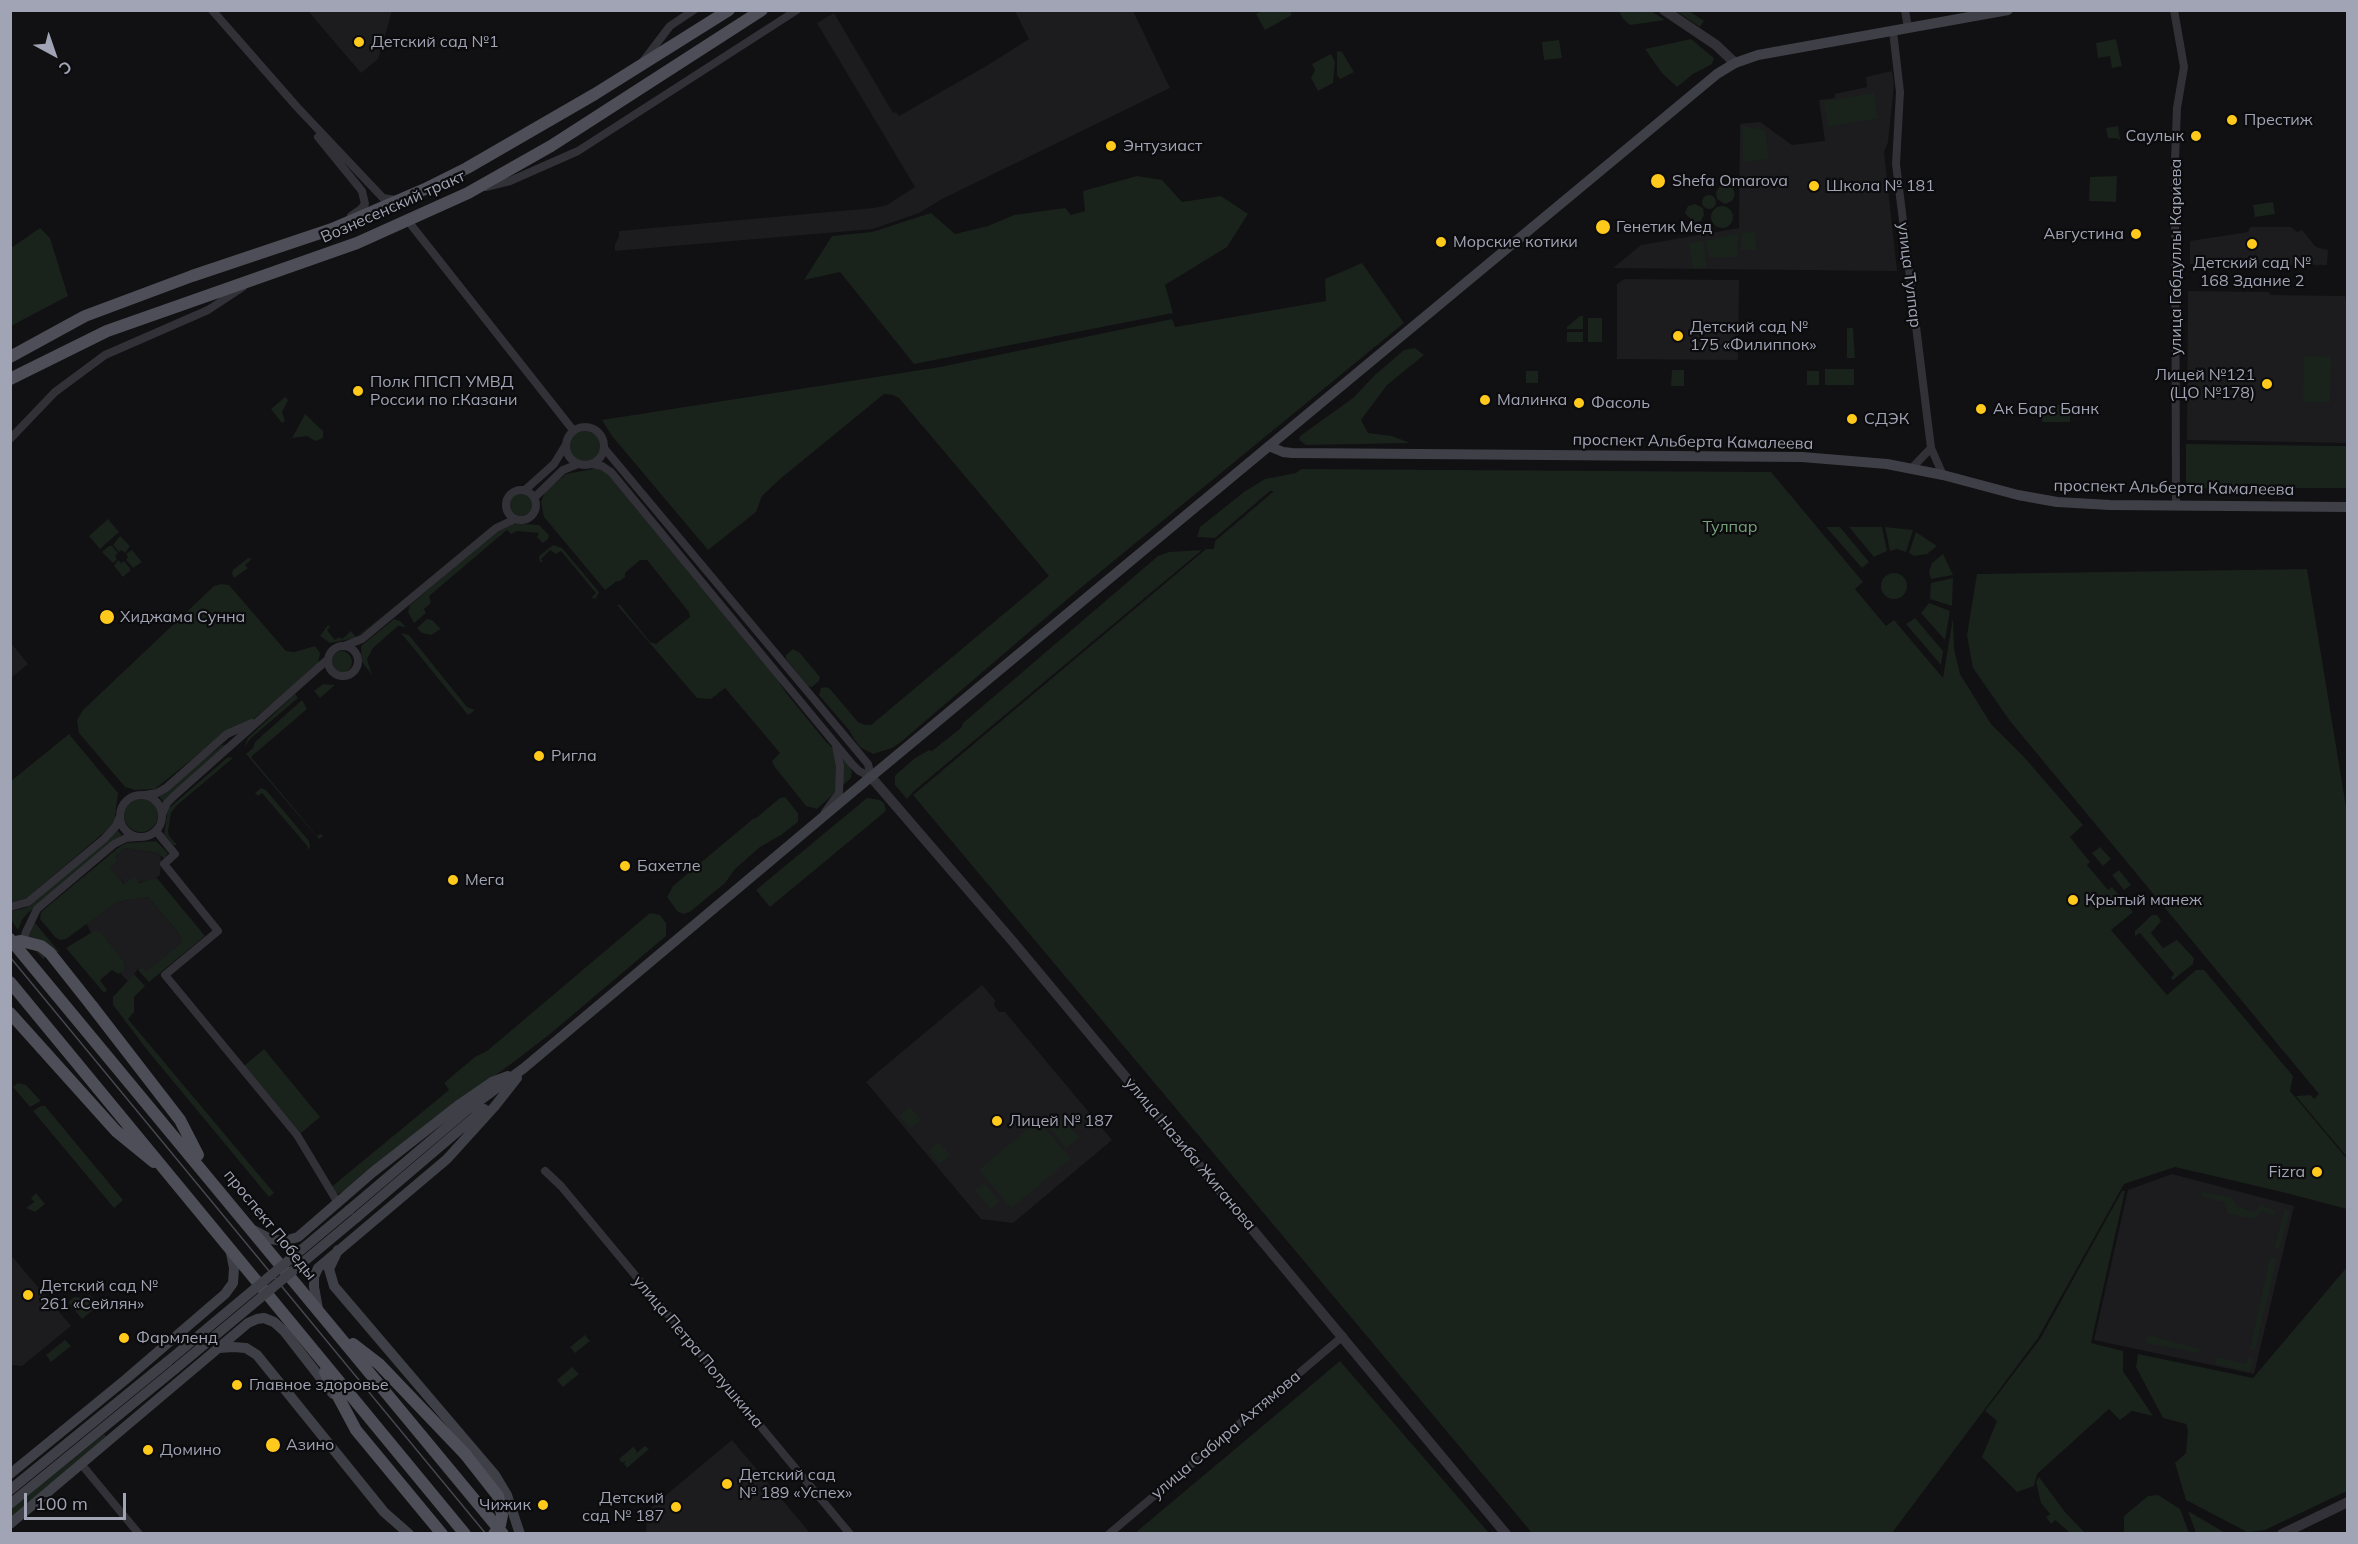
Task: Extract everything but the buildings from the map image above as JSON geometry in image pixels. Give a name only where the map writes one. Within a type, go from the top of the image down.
[{"type":"main road","name":"Вознесенский тракт","points":[[10,357],[85,316],[192,276],[332,230],[402,200],[467,168],[639,67],[729,10]]},
{"type":"main road","name":"Вознесенский тракт","points":[[10,379],[107,331],[357,243],[468,193],[551,146],[762,10]]},
{"type":"main road","points":[[10,1503],[352,1214],[467,1110],[524,1068],[1719,73],[1735,63],[1758,55],[2008,10]]},
{"type":"main road","points":[[10,350],[32,344]]},
{"type":"main road","points":[[10,388],[28,369]]},
{"type":"main road","name":"проспект Альберта Камалеева","points":[[1269,446],[1292,453],[1802,457],[1877,462],[2057,502],[2348,507]]},
{"type":"main road","points":[[10,941],[21,940],[41,946],[50,953],[180,1120],[210,1177]]},
{"type":"main road","name":"проспект Победы","points":[[10,941],[21,951],[210,1177],[503,1533]]},
{"type":"main road","points":[[10,982],[465,1533]]},
{"type":"main road","points":[[10,1013],[116,1131],[179,1186]]},
{"type":"main road","points":[[252,1230],[270,1239],[285,1241],[298,1237],[460,1104],[492,1082],[524,1068]]},
{"type":"main road","points":[[318,1309],[314,1277],[318,1268],[447,1159],[495,1106],[524,1068]]},
{"type":"main road","points":[[10,1474],[225,1294],[233,1283],[234,1268],[230,1248]]},
{"type":"main road","points":[[338,1250],[329,1269],[334,1286],[495,1475],[507,1495],[520,1533]]},
{"type":"main road","points":[[10,1524],[248,1323],[264,1318],[274,1322],[284,1331],[346,1412]]},
{"type":"main road","points":[[334,1328],[379,1364],[465,1454],[498,1496],[502,1515],[500,1525],[494,1533]]},
{"type":"main road","points":[[311,1347],[356,1430],[442,1533]]},
{"type":"main road","points":[[218,1348],[246,1348],[257,1354],[377,1504],[409,1533]]},
{"type":"main road","points":[[10,1490],[170,1366]]},
{"type":"main road","points":[[35,1454],[78,1436]]},
{"type":"street","points":[[212,10],[297,107],[383,198],[402,200]]},
{"type":"street","points":[[639,67],[670,26],[694,10]]},
{"type":"street","points":[[468,193],[510,181],[578,151],[797,10]]},
{"type":"street","points":[[1664,10],[1716,45],[1735,63]]},
{"type":"street","points":[[1905,10],[1908,28]]},
{"type":"street","name":"улица Габдуллы Кариева","points":[[2174,10],[2184,67],[2176,111],[2175,158],[2176,505]]},
{"type":"street","name":"улица Тулпар","points":[[1893,31],[1900,92],[1896,164],[1931,448],[1942,475]]},
{"type":"street","points":[[297,107],[331,154],[362,191],[365,204],[332,230]]},
{"type":"street","points":[[408,221],[573,430]]},
{"type":"street","points":[[10,439],[55,392],[105,355],[208,310],[253,281]]},
{"type":"street","points":[[496,528],[511,494],[525,490],[554,464],[562,455],[566,441],[573,430],[582,426],[595,429],[603,438],[604,448],[600,458],[592,464]]},
{"type":"street","points":[[565,446],[570,458],[578,464]]},
{"type":"street","points":[[604,448],[868,764],[871,777]]},
{"type":"street","points":[[1911,469],[1931,448]]},
{"type":"street","points":[[534,497],[563,470],[578,464],[602,466],[611,472],[859,771],[871,777]]},
{"type":"street","points":[[506,507],[510,516],[515,519],[523,520],[532,516],[536,508],[534,497],[525,490]]},
{"type":"street","points":[[21,951],[26,932],[37,909],[114,844],[126,838],[144,837],[156,831],[160,826],[167,803],[308,678],[327,660],[333,650],[362,639],[496,528],[515,519]]},
{"type":"street","points":[[308,678],[323,673],[344,677],[353,673],[358,663],[356,653],[362,639]]},
{"type":"street","points":[[344,646],[356,653]]},
{"type":"street","points":[[327,660],[334,674]]},
{"type":"street","points":[[10,907],[28,902],[109,835],[127,800],[136,795],[157,793],[166,788],[227,734],[258,720]]},
{"type":"street","points":[[217,743],[225,741],[235,743]]},
{"type":"street","points":[[815,825],[839,794],[840,766],[835,742]]},
{"type":"street","name":"улица Назиба Жиганова","points":[[871,777],[1014,943],[1506,1533]]},
{"type":"street","points":[[145,795],[157,801],[162,815]]},
{"type":"street","points":[[120,816],[125,830],[138,837]]},
{"type":"street","points":[[156,831],[175,854],[164,864],[218,930],[165,975],[297,1135],[338,1203]]},
{"type":"street","name":"улица Петра Полушкина","points":[[545,1171],[561,1186],[850,1533]]},
{"type":"street","name":"улица Сабира Ахтямова","points":[[1109,1533],[1343,1336]]},
{"type":"street","points":[[82,1465],[139,1533]]},
{"type":"street","points":[[2282,1533],[2348,1502]]},
{"type":"shaded area","name":"Детский сад №1","points":[[308,11],[392,11],[378,59],[361,73]]},
{"type":"shaded area","points":[[1015,11],[1133,11],[1170,88],[942,199],[919,213],[873,229],[615,251],[619,231],[887,205],[915,187],[817,23],[834,13],[893,113],[896,112],[899,116],[1029,39]]},
{"type":"shaded area","name":"Школа № 181","points":[[1892,71],[1894,85],[1888,142],[1884,152],[1897,271],[1613,268],[1641,245],[1739,228],[1740,124],[1760,122],[1792,145],[1825,141],[1819,100],[1835,98],[1835,94],[1867,87],[1866,77]]},
{"type":"shaded area","name":"Детский сад № 168 Здание 2","points":[[2250,227],[2291,227],[2297,232],[2302,230],[2316,247],[2328,250],[2327,265],[2190,264],[2190,241],[2248,232]]},
{"type":"shaded area","name":"Детский сад № 175 «Филиппок»","points":[[1624,279],[1739,280],[1738,360],[1617,359],[1617,284]]},
{"type":"shaded area","name":"Лицей №121 (ЦО №178)","points":[[2188,291],[2345,296],[2348,312],[2347,443],[2187,440]]},
{"type":"shaded area","points":[[11,643],[28,664],[10,678]]},
{"type":"shaded area","points":[[125,848],[157,853],[161,857],[160,875],[153,880],[125,884],[109,867],[118,861],[114,856]]},
{"type":"shaded area","points":[[148,897],[178,932],[182,942],[146,973],[140,967],[128,981],[121,974],[125,967],[123,960],[100,932],[91,933],[86,923],[117,902]]},
{"type":"shaded area","name":"Лицей № 187","points":[[982,985],[995,1000],[994,1005],[999,1012],[1005,1012],[1112,1140],[1013,1223],[981,1219],[866,1082]]},
{"type":"shaded area","points":[[2172,1174],[2294,1206],[2254,1374],[2094,1340],[2128,1190]]},
{"type":"shaded area","name":"Детский сад № 261 «Сейлян»","points":[[10,1254],[71,1326],[22,1366],[11,1365]]},
{"type":"shaded area","name":"Детский сад № 189 «Успех»","points":[[732,1440],[810,1533],[646,1533],[647,1511]]},
{"type":"green space","points":[[1289,10],[1292,15],[1265,30],[1256,14],[1263,11]]},
{"type":"green space","points":[[1619,11],[1651,11],[1665,20],[1630,25]]},
{"type":"green space","points":[[1676,11],[1689,11],[1704,21],[1700,27]]},
{"type":"green space","points":[[1691,39],[1714,58],[1712,64],[1693,74],[1677,87],[1662,73],[1645,49]]},
{"type":"green space","points":[[2116,39],[2122,66],[2112,68],[2110,56],[2098,58],[2096,43]]},
{"type":"green space","points":[[1559,40],[1562,58],[1544,60],[1542,42]]},
{"type":"green space","points":[[1337,51],[1342,52],[1354,72],[1340,79],[1337,75]]},
{"type":"green space","points":[[1331,54],[1335,62],[1333,83],[1318,91],[1311,78],[1315,70],[1312,64]]},
{"type":"green space","points":[[1874,93],[1878,118],[1828,127],[1824,101]]},
{"type":"green space","points":[[1742,126],[1765,130],[1769,159],[1743,162]]},
{"type":"green space","points":[[2118,126],[2120,140],[2108,138],[2106,128]]},
{"type":"green space","points":[[1137,176],[1162,180],[1182,202],[1221,196],[1248,214],[1227,247],[1165,285],[1173,313],[914,364],[840,272],[804,280],[832,236],[872,232],[931,213],[955,234],[988,226],[1014,215],[1065,208],[1071,215],[1085,211],[1083,191]]},
{"type":"green space","points":[[2117,176],[2116,202],[2089,201],[2090,177]]},
{"type":"green space","points":[[1720,186],[1733,188],[1735,195],[1732,201],[1725,204],[1717,199],[1716,192]]},
{"type":"green space","points":[[1706,195],[1712,195],[1716,202],[1712,209],[1706,209],[1702,205],[1702,199]]},
{"type":"green space","points":[[2273,202],[2275,214],[2255,217],[2253,205]]},
{"type":"green space","points":[[1695,204],[1703,208],[1704,215],[1701,221],[1694,223],[1685,213],[1688,206]]},
{"type":"green space","points":[[1722,206],[1730,209],[1733,217],[1730,225],[1722,228],[1714,225],[1711,217],[1714,209]]},
{"type":"green space","points":[[40,228],[50,238],[68,296],[11,326],[11,248]]},
{"type":"green space","points":[[1755,232],[1757,250],[1741,250],[1742,233]]},
{"type":"green space","points":[[1738,233],[1737,257],[1709,258],[1706,241]]},
{"type":"green space","points":[[1703,241],[1707,267],[1693,269],[1689,243]]},
{"type":"green space","points":[[1362,263],[1404,323],[1077,591],[901,742],[892,748],[873,754],[860,747],[849,730],[819,695],[821,688],[830,689],[858,722],[871,725],[1049,576],[899,398],[893,395],[884,394],[780,479],[762,496],[756,512],[708,550],[612,436],[602,420],[940,367],[1172,319],[1175,327],[1326,301],[1325,279]]},
{"type":"green space","points":[[1583,316],[1583,329],[1567,329],[1567,327]]},
{"type":"green space","points":[[1588,318],[1602,318],[1602,342],[1588,342]]},
{"type":"green space","points":[[1847,328],[1853,328],[1855,358],[1847,358]]},
{"type":"green space","points":[[1567,332],[1583,332],[1583,342],[1567,342]]},
{"type":"green space","points":[[1415,348],[1424,355],[1387,385],[1361,420],[1368,433],[1392,436],[1410,443],[1306,445],[1299,440],[1300,436],[1353,398],[1404,350]]},
{"type":"green space","points":[[2304,356],[2331,357],[2330,402],[2303,402]]},
{"type":"green space","points":[[1825,369],[1854,369],[1854,385],[1825,385]]},
{"type":"green space","points":[[1672,370],[1684,370],[1684,386],[1671,386]]},
{"type":"green space","points":[[1526,371],[1538,371],[1538,383],[1526,383]]},
{"type":"green space","points":[[1807,371],[1819,371],[1819,385],[1807,385]]},
{"type":"green space","points":[[285,397],[288,400],[282,412],[285,421],[282,423],[271,409]]},
{"type":"green space","points":[[2042,405],[2070,405],[2070,422],[2042,422]]},
{"type":"green space","points":[[305,414],[323,431],[323,438],[315,441],[307,436],[292,438]]},
{"type":"green space","points":[[585,429],[597,434],[602,446],[597,458],[585,463],[573,458],[568,446],[573,434]]},
{"type":"green space","points":[[2186,444],[2347,446],[2347,488],[2186,488]]},
{"type":"green space","points":[[598,468],[607,473],[769,667],[787,694],[827,743],[847,761],[852,772],[851,778],[817,809],[806,806],[774,766],[772,761],[780,753],[725,688],[711,699],[697,698],[617,605],[620,605],[650,642],[656,644],[690,617],[689,612],[647,560],[640,560],[625,573],[625,577],[605,590],[544,517],[541,502],[545,492],[566,474]]},
{"type":"green space","name":"Тулпар","points":[[1301,469],[1771,472],[1863,582],[1855,589],[1886,626],[1894,620],[1943,678],[1953,618],[1954,649],[1960,674],[1991,724],[2024,757],[2083,825],[2070,837],[2090,862],[2087,865],[2108,890],[2112,887],[2133,912],[2111,930],[2167,995],[2196,970],[2204,970],[2293,1076],[2290,1091],[2347,1159],[2347,1209],[2175,1167],[2124,1184],[2038,1338],[1892,1533],[1532,1533],[913,795],[1206,549],[1214,549],[1215,541],[1274,491],[1270,491],[1215,538],[1197,537],[1200,527],[1244,492],[1265,479],[1296,473]]},
{"type":"green space","points":[[521,492],[530,495],[533,504],[530,513],[521,516],[512,513],[509,504],[512,495]]},
{"type":"green space","points":[[108,519],[119,532],[100,549],[89,536]]},
{"type":"green space","points":[[509,523],[539,525],[549,535],[548,539],[543,543],[537,537],[539,533],[517,531],[511,534],[507,530],[429,596],[431,603],[424,609],[426,613],[414,623],[408,612],[410,605]]},
{"type":"green space","points":[[1826,527],[1840,527],[1869,562],[1862,568]]},
{"type":"green space","points":[[1849,527],[1882,527],[1887,551],[1874,557]]},
{"type":"green space","points":[[1885,527],[1913,530],[1906,552],[1897,549],[1890,551]]},
{"type":"green space","points":[[1916,532],[1937,546],[1927,554],[1914,556],[1909,553]]},
{"type":"green space","points":[[120,536],[130,546],[125,553],[122,550],[119,552],[113,545]]},
{"type":"green space","points":[[553,545],[562,548],[599,592],[596,598],[592,597],[596,593],[561,551],[556,554],[550,550],[541,559],[543,562],[540,562],[539,556]]},
{"type":"green space","points":[[112,546],[118,553],[113,563],[102,552]]},
{"type":"green space","points":[[132,550],[142,562],[133,568],[126,560],[128,557],[126,554]]},
{"type":"green space","points":[[1202,550],[907,799],[895,785],[895,776],[915,758],[929,750],[932,751],[961,728],[963,723],[1158,556],[1169,552]]},
{"type":"green space","points":[[1943,554],[1953,575],[1931,579],[1929,572],[1932,563]]},
{"type":"green space","points":[[248,558],[252,559],[245,565],[248,568],[234,578],[233,570]]},
{"type":"green space","points":[[118,560],[121,563],[124,561],[130,568],[130,571],[123,577],[114,566]]},
{"type":"green space","points":[[2307,569],[2347,813],[2347,1157],[2296,1096],[2310,1095],[2314,1099],[2319,1094],[2010,721],[1973,668],[1967,635],[1977,574]]},
{"type":"green space","points":[[1894,573],[1903,577],[1907,586],[1903,595],[1894,599],[1885,595],[1881,586],[1885,577]]},
{"type":"green space","points":[[1953,578],[1952,606],[1930,599],[1931,583]]},
{"type":"green space","points":[[229,585],[286,651],[294,652],[315,646],[320,653],[318,665],[249,723],[222,735],[155,789],[135,790],[125,787],[79,733],[77,720],[83,710],[214,586]]},
{"type":"green space","points":[[410,593],[356,638],[330,643],[320,636],[328,625],[330,627],[327,630],[335,640],[339,637],[342,639],[351,631],[356,637]]},
{"type":"green space","points":[[1929,603],[1950,611],[1945,640],[1921,613]]},
{"type":"green space","points":[[1915,618],[1943,651],[1941,665],[1906,624]]},
{"type":"green space","points":[[394,619],[406,627],[398,626],[373,648],[367,659],[372,675],[362,662],[361,646]]},
{"type":"green space","points":[[427,619],[432,620],[441,629],[431,635],[422,633],[417,628]]},
{"type":"green space","points":[[401,633],[409,635],[467,707],[475,710],[468,715]]},
{"type":"green space","points":[[793,649],[800,653],[820,677],[812,687],[808,686],[786,659],[786,655]]},
{"type":"green space","points":[[341,651],[349,654],[352,662],[349,670],[341,673],[333,670],[330,662],[333,654]]},
{"type":"green space","points":[[323,684],[335,685],[320,698],[314,691]]},
{"type":"green space","points":[[295,694],[298,698],[250,739],[244,748],[248,738]]},
{"type":"green space","points":[[302,700],[307,709],[251,757],[317,836],[321,834],[323,836],[319,839],[246,754],[253,748],[255,742]]},
{"type":"green space","points":[[69,734],[118,793],[114,824],[27,898],[11,903],[11,781]]},
{"type":"green space","points":[[222,745],[229,745],[163,802],[159,796]]},
{"type":"green space","points":[[228,757],[233,758],[176,806],[171,813],[168,831],[169,836],[177,845],[173,845],[164,834],[168,809]]},
{"type":"green space","points":[[261,788],[266,790],[309,841],[310,847],[306,851],[308,847],[262,793],[258,796],[255,793]]},
{"type":"green space","points":[[785,797],[798,813],[798,822],[760,847],[735,869],[725,883],[691,911],[684,914],[678,912],[667,897],[673,886],[754,818],[780,798]]},
{"type":"green space","points":[[141,798],[153,803],[158,815],[153,827],[141,832],[129,827],[124,815],[129,803]]},
{"type":"green space","points":[[867,798],[880,800],[884,803],[886,811],[770,907],[756,890]]},
{"type":"green space","points":[[117,830],[122,835],[28,913],[18,930],[11,920],[11,911],[31,904]]},
{"type":"green space","points":[[156,841],[168,853],[165,859],[157,853],[125,848],[115,856],[118,861],[110,867],[124,884],[134,877],[139,883],[157,878],[205,936],[149,982],[138,970],[141,966],[146,972],[182,942],[178,932],[148,897],[117,902],[66,939],[60,940],[55,937],[40,919],[41,912],[118,848],[126,843]]},
{"type":"green space","points":[[2100,847],[2111,859],[2103,866],[2092,853]]},
{"type":"green space","points":[[2119,870],[2131,885],[2124,890],[2112,875]]},
{"type":"green space","points":[[650,913],[660,915],[666,923],[666,936],[511,1064],[421,1129],[344,1191],[338,1194],[331,1191],[330,1188],[449,1090],[444,1083],[475,1057],[487,1051]]},
{"type":"green space","points":[[2152,915],[2157,915],[2161,921],[2151,933],[2163,948],[2177,940],[2194,958],[2193,964],[2173,980],[2171,978],[2174,974],[2140,933],[2135,936],[2135,931]]},
{"type":"green space","points":[[34,923],[59,952],[52,952],[43,959],[32,947],[28,939]]},
{"type":"green space","points":[[94,931],[103,935],[123,960],[125,967],[123,972],[118,974],[112,970],[100,980],[107,990],[104,993],[66,948]]},
{"type":"green space","points":[[134,974],[145,986],[134,997],[134,1012],[128,1019],[274,1193],[269,1197],[148,1051],[113,1005],[113,997]]},
{"type":"green space","points":[[264,1049],[320,1117],[301,1133],[244,1066]]},
{"type":"green space","points":[[18,1083],[26,1085],[41,1101],[30,1107],[13,1087]]},
{"type":"green space","points":[[45,1106],[123,1200],[114,1208],[33,1111]]},
{"type":"green space","points":[[910,1107],[921,1120],[910,1129],[899,1116]]},
{"type":"green space","points":[[1060,1116],[1079,1138],[1066,1148],[1048,1126]]},
{"type":"green space","points":[[1038,1120],[1071,1159],[1011,1208],[979,1170]]},
{"type":"green space","points":[[939,1142],[950,1155],[939,1164],[928,1151]]},
{"type":"green space","points":[[984,1183],[1000,1201],[991,1209],[975,1190]]},
{"type":"green space","points":[[2122,1191],[2125,1191],[2091,1343],[2123,1351],[2123,1371],[2153,1416],[2132,1411],[2120,1420],[2109,1409],[2037,1474],[2034,1486],[2017,1492],[1982,1457],[1997,1421],[1985,1411],[2040,1339]]},
{"type":"green space","points":[[2202,1192],[2231,1197],[2236,1206],[2254,1212],[2261,1205],[2275,1211],[2274,1216],[2261,1211],[2256,1219],[2228,1214],[2224,1202],[2202,1197]]},
{"type":"green space","points":[[36,1193],[45,1204],[35,1212],[26,1208],[34,1202],[31,1198]]},
{"type":"green space","points":[[2285,1209],[2290,1211],[2279,1249],[2274,1248]]},
{"type":"green space","points":[[2270,1257],[2277,1259],[2255,1350],[2250,1349]]},
{"type":"green space","points":[[2347,1267],[2347,1491],[2265,1530],[2247,1532],[2186,1500],[2175,1463],[2186,1453],[2188,1430],[2186,1424],[2163,1418],[2136,1367],[2138,1354],[2253,1378]]},
{"type":"green space","points":[[90,1295],[99,1305],[82,1319],[68,1302],[74,1297],[87,1298]]},
{"type":"green space","points":[[585,1335],[590,1341],[575,1353],[570,1347]]},
{"type":"green space","points":[[2148,1335],[2200,1349],[2198,1353],[2146,1343]]},
{"type":"green space","points":[[65,1340],[71,1346],[51,1362],[46,1355]]},
{"type":"green space","points":[[2217,1357],[2246,1364],[2249,1357],[2253,1359],[2250,1372],[2215,1364]]},
{"type":"green space","points":[[1340,1361],[1489,1533],[1135,1533]]},
{"type":"green space","points":[[572,1367],[579,1374],[563,1387],[557,1380]]},
{"type":"green space","points":[[104,1434],[107,1437],[11,1518],[10,1510]]},
{"type":"green space","points":[[645,1446],[649,1449],[627,1468],[624,1464],[626,1461],[622,1463],[619,1459],[633,1447],[637,1451],[635,1454]]},
{"type":"green space","points":[[2039,1477],[2065,1512],[2085,1533],[2068,1533],[2055,1520],[2051,1524],[2046,1517],[2050,1514],[2041,1503],[2036,1482]]},
{"type":"green space","points":[[2158,1495],[2180,1509],[2189,1533],[2124,1533],[2124,1516],[2148,1496]]},
{"type":"green space","points":[[2188,1511],[2222,1531],[2226,1533],[2196,1533]]},
{"type":"tram line","points":[[10,957],[486,1534]]},
{"type":"place","name":"Детский сад №1","points":[[359,42]]},
{"type":"place","name":"Престиж","points":[[2232,120]]},
{"type":"place","name":"Саулык","points":[[2196,136]]},
{"type":"place","name":"Энтузиаст","points":[[1111,146]]},
{"type":"place","name":"Shefa Omarova","points":[[1658,181]]},
{"type":"place","name":"Школа № 181","points":[[1814,186]]},
{"type":"place","name":"Генетик Мед","points":[[1603,227]]},
{"type":"place","name":"Августина","points":[[2136,234]]},
{"type":"place","name":"Морские котики","points":[[1441,242]]},
{"type":"place","name":"Детский сад № 168 Здание 2","points":[[2252,244]]},
{"type":"place","name":"Детский сад № 175 «Филиппок»","points":[[1678,336]]},
{"type":"place","name":"Лицей №121 (ЦО №178)","points":[[2267,384]]},
{"type":"place","name":"Полк ППСП УМВД России по г.Казани","points":[[358,391]]},
{"type":"place","name":"Малинка","points":[[1485,400]]},
{"type":"place","name":"Фасоль","points":[[1579,403]]},
{"type":"place","name":"Ак Барс Банк","points":[[1981,409]]},
{"type":"place","name":"СДЭК","points":[[1852,419]]},
{"type":"place","name":"Хиджама Сунна","points":[[107,617]]},
{"type":"place","name":"Ригла","points":[[539,756]]},
{"type":"place","name":"Бахетле","points":[[625,866]]},
{"type":"place","name":"Мега","points":[[453,880]]},
{"type":"place","name":"Крытый манеж","points":[[2073,900]]},
{"type":"place","name":"Лицей № 187","points":[[997,1121]]},
{"type":"place","name":"Fizra","points":[[2317,1172]]},
{"type":"place","name":"Детский сад № 261 «Сейлян»","points":[[28,1295]]},
{"type":"place","name":"Фармленд","points":[[124,1338]]},
{"type":"place","name":"Главное здоровье","points":[[237,1385]]},
{"type":"place","name":"Азино","points":[[273,1445]]},
{"type":"place","name":"Домино","points":[[148,1450]]},
{"type":"place","name":"Детский сад № 189 «Успех»","points":[[727,1484]]},
{"type":"place","name":"Чижик","points":[[543,1505]]},
{"type":"place","name":"Детский сад № 187","points":[[676,1507]]}]
